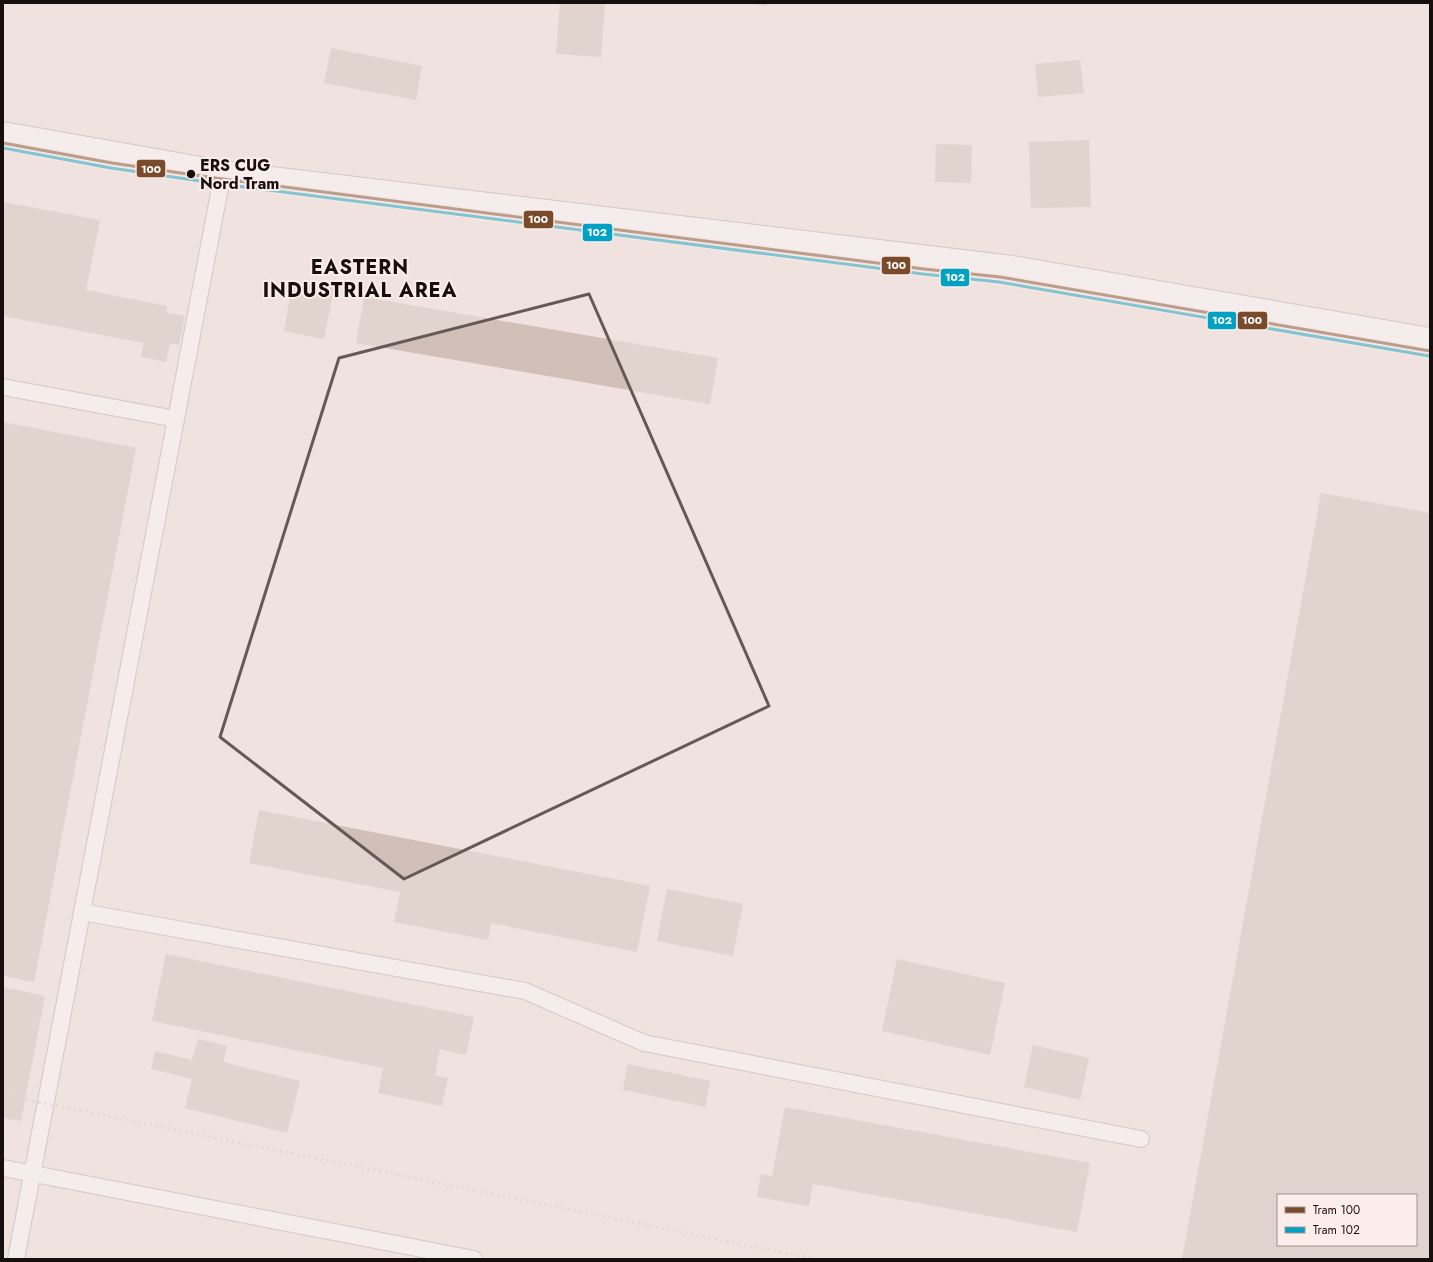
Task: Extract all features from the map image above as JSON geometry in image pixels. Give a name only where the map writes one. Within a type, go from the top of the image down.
[{"type":"main road","points":[[3,133],[223,172],[1012,267],[1430,338]]},
{"type":"lane","points":[[16,1259],[223,172]]},
{"type":"lane","points":[[3,387],[176,419]]},
{"type":"lane","points":[[82,912],[525,991],[644,1043],[1141,1139]]},
{"type":"lane","points":[[3,1168],[474,1259]]},
{"type":"highlighted area","points":[[589,294],[769,706],[404,879],[220,737],[339,358]]},
{"type":"building","points":[[560,3],[605,3],[601,57],[556,54]]},
{"type":"building","points":[[743,3],[766,3],[766,6]]},
{"type":"building","points":[[331,48],[422,66],[416,100],[324,83]]},
{"type":"building","points":[[1080,60],[1084,93],[1038,97],[1035,64]]},
{"type":"building","points":[[1089,140],[1091,207],[1031,208],[1029,142]]},
{"type":"building","points":[[936,144],[972,145],[971,183],[935,182]]},
{"type":"building","points":[[3,202],[100,220],[86,290],[167,306],[166,313],[185,316],[179,345],[170,343],[166,362],[141,357],[144,343],[3,316]]},
{"type":"building","points":[[293,281],[334,288],[324,339],[284,331]]},
{"type":"building","points":[[364,297],[718,358],[710,404],[356,343]]},
{"type":"building","points":[[3,422],[136,448],[34,982],[3,976]]},
{"type":"building","points":[[1321,493],[1430,513],[1430,1259],[1182,1259]]},
{"type":"building","points":[[259,810],[650,886],[637,952],[491,923],[488,940],[394,922],[400,892],[249,863]]},
{"type":"building","points":[[667,889],[743,904],[733,956],[657,941]]},
{"type":"building","points":[[166,954],[474,1017],[466,1055],[440,1049],[435,1075],[448,1078],[442,1106],[378,1093],[383,1068],[152,1021]]},
{"type":"building","points":[[897,959],[1005,983],[990,1055],[882,1031]]},
{"type":"building","points":[[3,987],[45,996],[21,1121],[3,1118]]},
{"type":"building","points":[[198,1039],[227,1046],[223,1062],[300,1081],[287,1133],[185,1108],[192,1079],[151,1069],[155,1051],[192,1060]]},
{"type":"building","points":[[1033,1045],[1089,1058],[1080,1100],[1024,1087]]},
{"type":"building","points":[[628,1064],[710,1081],[705,1107],[623,1090]]},
{"type":"building","points":[[785,1107],[1090,1163],[1077,1232],[813,1184],[809,1206],[757,1197],[761,1174],[772,1176]]},
{"type":"railway","points":[[3,1095],[815,1259]]},
{"type":"tram line","name":"100","points":[[3,143],[112,163],[222,179],[924,269],[1000,277],[1430,351]]},
{"type":"tram line","name":"102","points":[[3,148],[111,168],[221,184],[923,274],[999,282],[1429,356]]},
{"type":"place","name":"ERS CUG Nord Tram","points":[[191,174]]},
{"type":"district","name":"EASTERN INDUSTRIAL AREA","points":[[360,278]]}]
